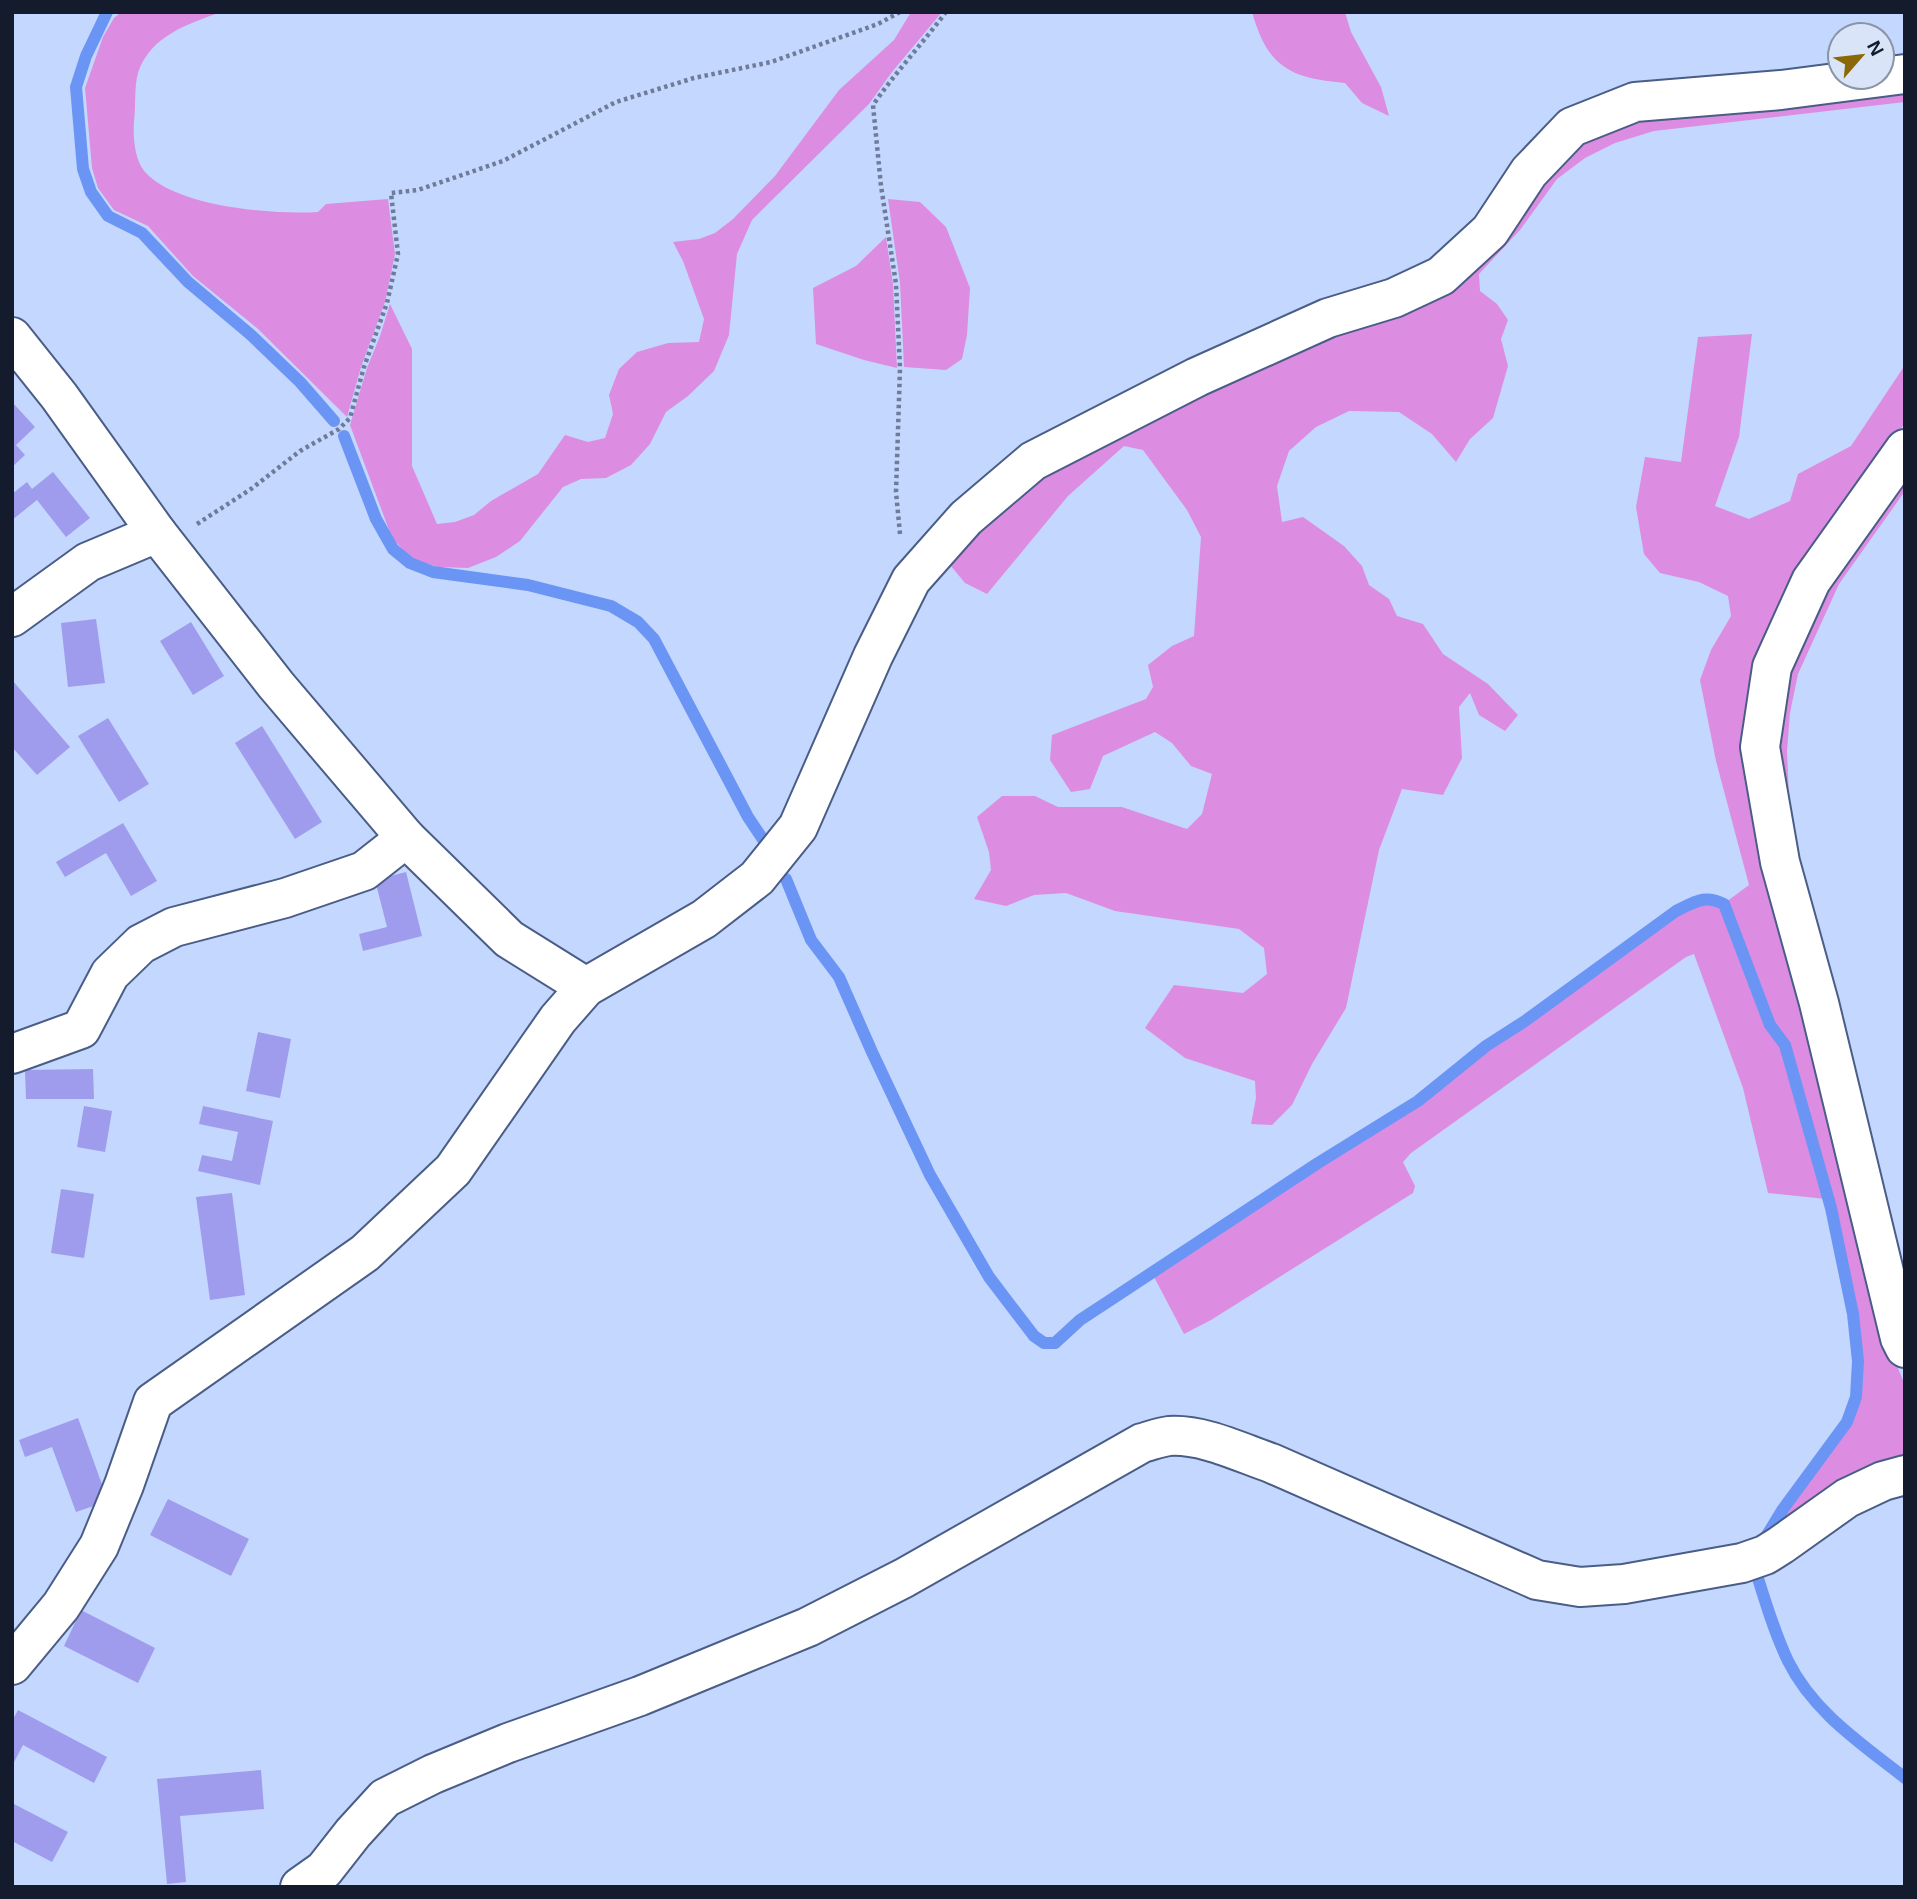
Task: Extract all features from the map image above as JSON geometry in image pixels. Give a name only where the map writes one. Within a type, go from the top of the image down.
[{"type":"street","points":[[12,1665],[61,1606],[99,1546],[153,1402],[365,1253],[453,1170],[558,1019],[586,987],[704,919],[757,878],[798,827],[873,656],[911,580],[965,518],[1033,461],[1197,377],[1328,318],[1394,298],[1441,276],[1490,231],[1529,172],[1572,127],[1635,102],[1781,90],[1905,74]]},
{"type":"street","points":[[12,337],[59,396],[161,539],[276,685],[406,838],[509,939],[586,987]]},
{"type":"street","points":[[1905,449],[1811,581],[1772,667],[1759,747],[1780,862],[1819,1003],[1900,1338],[1905,1348]]},
{"type":"street","points":[[12,617],[89,562],[161,539]]},
{"type":"street","points":[[12,1054],[81,1029],[110,974],[141,944],[174,927],[285,898],[365,871],[406,838]]},
{"type":"street","points":[[300,1887],[324,1870],[385,1798],[495,1748],[640,1696],[808,1627],[904,1578],[1142,1443],[1168,1436],[1201,1440],[1271,1463],[1537,1580],[1580,1587],[1624,1584],[1742,1563],[1765,1555],[1847,1498],[1883,1481],[1905,1475]]},
{"type":"path","points":[[161,539],[251,489],[300,451],[340,429],[350,418],[364,367],[384,313],[398,254],[391,193],[418,190],[503,160],[616,102],[694,78],[771,62],[877,24],[900,12]]},
{"type":"path","points":[[911,580],[903,558],[896,492],[900,368],[896,284],[881,186],[873,105],[946,12]]},
{"type":"shaded area","points":[[121,12],[221,12],[183,27],[161,41],[151,50],[138,73],[135,147],[141,167],[160,184],[202,201],[277,212],[318,212],[326,204],[388,199],[395,254],[385,302],[361,367],[347,417],[257,328],[193,276],[148,226],[114,210],[98,188],[92,168],[85,88],[103,37],[114,18]]},
{"type":"shaded area","points":[[911,12],[942,12],[869,104],[752,220],[737,254],[729,335],[714,371],[688,396],[666,412],[650,444],[631,465],[606,478],[581,479],[563,487],[520,541],[496,557],[468,568],[438,567],[412,559],[392,538],[350,425],[390,304],[412,349],[412,466],[437,524],[455,522],[474,515],[491,501],[538,474],[565,435],[588,442],[605,438],[613,414],[609,395],[619,369],[637,352],[668,343],[699,342],[704,319],[683,261],[673,242],[699,239],[715,233],[733,219],[775,176],[839,90],[894,40]]},
{"type":"shaded area","points":[[1252,12],[1345,12],[1351,32],[1381,87],[1389,116],[1362,103],[1345,83],[1310,78],[1284,67],[1266,46]]},
{"type":"shaded area","points":[[1905,85],[1905,102],[1654,131],[1615,143],[1585,158],[1557,179],[1520,230],[1479,274],[1480,291],[1497,304],[1508,320],[1501,339],[1508,366],[1493,418],[1470,439],[1456,462],[1432,434],[1399,412],[1349,411],[1316,427],[1289,451],[1277,486],[1282,522],[1303,517],[1344,546],[1362,566],[1369,585],[1389,599],[1397,616],[1423,624],[1443,654],[1488,684],[1518,715],[1505,731],[1479,715],[1470,693],[1459,707],[1462,758],[1443,795],[1402,789],[1379,850],[1346,1008],[1312,1064],[1292,1105],[1272,1125],[1251,1124],[1256,1098],[1255,1081],[1185,1058],[1145,1028],[1174,985],[1243,993],[1267,974],[1264,948],[1239,929],[1115,911],[1066,893],[1034,895],[1006,906],[974,899],[991,870],[989,852],[977,817],[1002,796],[1035,796],[1058,807],[1122,807],[1187,829],[1202,814],[1212,774],[1191,766],[1172,743],[1155,732],[1103,756],[1090,789],[1071,792],[1050,760],[1052,735],[1146,699],[1153,687],[1148,665],[1172,646],[1194,636],[1201,537],[1187,510],[1143,450],[1124,446],[1068,496],[987,594],[965,583],[941,554],[1042,467],[1398,305],[1556,156],[1627,116],[1851,91],[1896,91],[1896,86]]},
{"type":"shaded area","points":[[888,199],[920,202],[946,227],[970,288],[967,335],[962,359],[946,370],[904,367],[900,283]]},
{"type":"shaded area","points":[[886,237],[893,284],[897,368],[816,344],[813,288],[856,266]]},
{"type":"shaded area","points":[[1752,334],[1739,437],[1715,506],[1749,519],[1790,501],[1798,474],[1851,446],[1905,365],[1905,423],[1876,464],[1755,672],[1892,1354],[1905,1385],[1905,1464],[1769,1535],[1850,1424],[1859,1398],[1862,1361],[1856,1314],[1834,1206],[1788,1044],[1772,1024],[1726,902],[1749,885],[1716,761],[1700,680],[1711,650],[1731,616],[1728,596],[1699,582],[1660,573],[1644,554],[1636,507],[1645,457],[1681,462],[1698,337]]},
{"type":"shaded area","points":[[1905,466],[1905,491],[1839,584],[1798,674],[1790,713],[1787,751],[1791,844],[1774,711],[1805,620]]},
{"type":"shaded area","points":[[1711,900],[1722,906],[1767,1027],[1783,1047],[1826,1199],[1768,1193],[1743,1088],[1694,954],[1686,957],[1411,1153],[1403,1162],[1415,1186],[1413,1193],[1211,1320],[1184,1334],[1153,1275],[1320,1165],[1419,1104],[1488,1048],[1527,1023],[1677,913]]},
{"type":"building","points":[[12,402],[35,427],[16,445],[25,455],[12,467]]},
{"type":"building","points":[[53,472],[90,518],[66,537],[37,500],[12,520],[12,494],[27,482],[32,489]]},
{"type":"building","points":[[96,619],[105,683],[68,687],[61,623]]},
{"type":"building","points":[[191,622],[224,676],[193,695],[160,641]]},
{"type":"building","points":[[12,680],[70,747],[37,775],[12,747]]},
{"type":"building","points":[[108,718],[149,784],[119,802],[78,736]]},
{"type":"building","points":[[262,726],[322,822],[295,839],[235,743]]},
{"type":"building","points":[[123,823],[157,881],[131,896],[106,853],[65,877],[56,862]]},
{"type":"building","points":[[406,872],[422,936],[363,951],[359,934],[387,927],[375,880]]},
{"type":"building","points":[[258,1032],[291,1039],[280,1098],[246,1091]]},
{"type":"building","points":[[93,1069],[94,1099],[26,1099],[25,1070]]},
{"type":"building","points":[[84,1106],[112,1111],[105,1152],[77,1147]]},
{"type":"building","points":[[203,1106],[273,1121],[260,1185],[198,1171],[202,1155],[232,1161],[238,1132],[199,1124]]},
{"type":"building","points":[[61,1189],[94,1194],[84,1258],[51,1253]]},
{"type":"building","points":[[232,1193],[245,1295],[210,1300],[196,1197]]},
{"type":"building","points":[[78,1418],[108,1501],[76,1512],[52,1447],[25,1457],[19,1440]]},
{"type":"building","points":[[168,1499],[249,1539],[231,1576],[150,1535]]},
{"type":"building","points":[[81,1610],[155,1648],[138,1683],[64,1646]]},
{"type":"building","points":[[18,1710],[107,1757],[94,1783],[23,1745],[12,1766],[12,1721]]},
{"type":"building","points":[[261,1770],[264,1809],[180,1816],[186,1882],[167,1884],[157,1779]]},
{"type":"building","points":[[12,1803],[68,1832],[52,1862],[12,1841]]},
{"type":"waterway","points":[[107,12],[86,56],[76,87],[83,169],[91,192],[108,216],[142,233],[188,282],[251,335],[300,382],[334,421]]},
{"type":"waterway","points":[[344,436],[376,519],[393,549],[410,563],[433,572],[528,585],[611,606],[638,622],[654,639],[748,817],[764,841]]},
{"type":"waterway","points":[[786,879],[811,940],[839,977],[930,1175],[989,1277],[1034,1336],[1044,1343],[1055,1343],[1080,1320],[1318,1163],[1418,1101],[1486,1046],[1525,1021],[1676,911],[1705,899],[1724,904],[1770,1025],[1785,1045],[1831,1208],[1853,1314],[1858,1361],[1856,1397],[1847,1422],[1783,1509],[1761,1545]]},
{"type":"waterway","points":[[1757,1575],[1779,1640],[1798,1679],[1840,1726],[1905,1778]]}]
